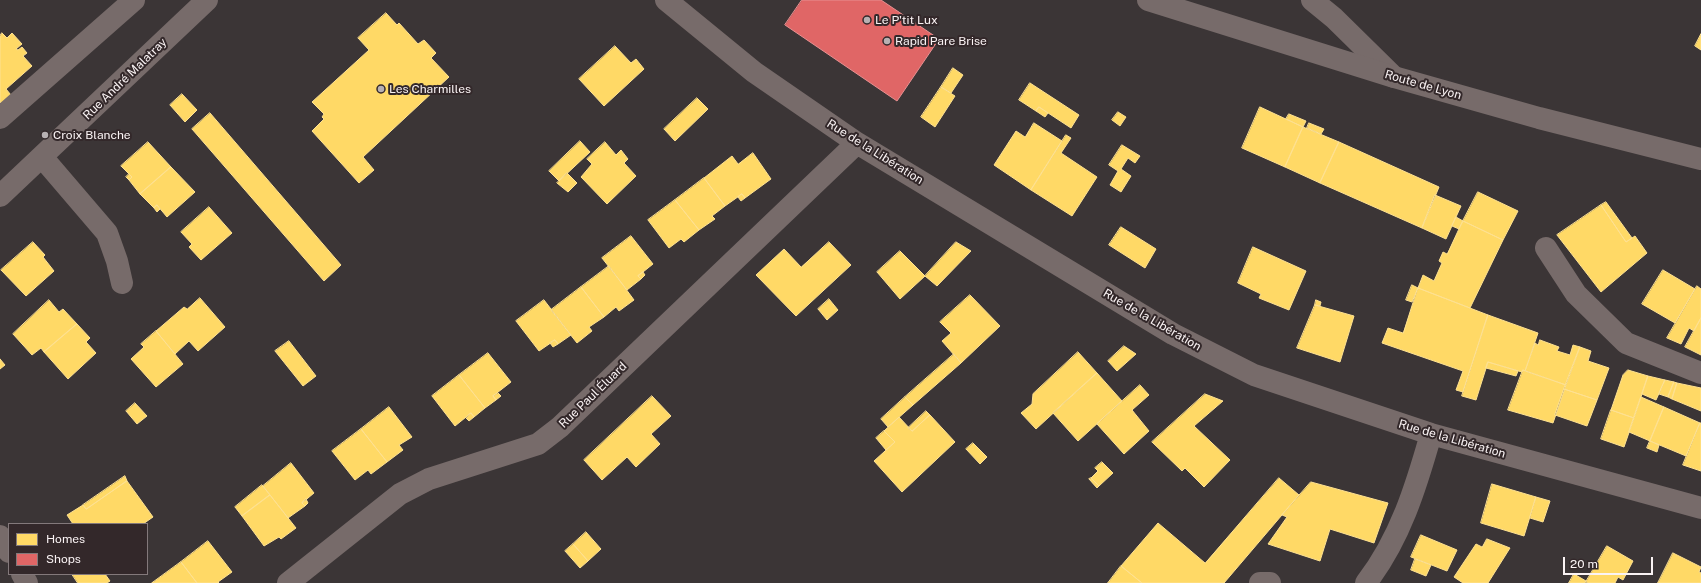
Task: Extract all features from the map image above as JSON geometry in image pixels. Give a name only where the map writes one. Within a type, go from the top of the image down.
[{"type":"street","points":[[0,118],[134,0]]},
{"type":"street","name":"Rue André Malatray","points":[[0,196],[207,0]]},
{"type":"street","name":"Rue de la Libération","points":[[666,0],[754,72],[857,143],[1173,334],[1254,374],[1431,434],[1701,508]]},
{"type":"street","name":"Route de Lyon","points":[[1148,0],[1394,77],[1538,118],[1701,159]]},
{"type":"street","points":[[1312,0],[1334,18],[1394,77]]},
{"type":"street","name":"Rue Paul Éluard","points":[[288,583],[400,494],[428,479],[538,444],[560,427],[857,143]]},
{"type":"street","points":[[42,157],[107,233],[122,282]]},
{"type":"street","points":[[1546,248],[1576,294],[1626,343],[1701,373]]},
{"type":"street","points":[[1366,583],[1382,563],[1412,500],[1431,434]]},
{"type":"street","points":[[0,536],[8,550]]},
{"type":"street","points":[[1260,583],[1270,583]]},
{"type":"building: Homes","name":"Les Charmilles","points":[[386,13],[397,25],[399,23],[418,44],[424,40],[436,53],[431,58],[449,77],[363,157],[374,170],[359,183],[312,131],[324,119],[322,117],[324,114],[312,102],[369,50],[358,38]]},
{"type":"building: Homes","points":[[2,33],[7,38],[12,33],[22,44],[16,49],[18,50],[22,47],[27,53],[23,56],[32,66],[6,89],[11,95],[2,104],[0,102],[0,36]]},
{"type":"building: Homes","points":[[1701,34],[1701,50],[1695,46]]},
{"type":"building: Homes","points":[[615,46],[631,63],[636,59],[644,69],[604,106],[579,79]]},
{"type":"building: Homes","points":[[953,68],[963,75],[951,93],[941,87]]},
{"type":"building: Homes","points":[[1030,83],[1079,115],[1071,128],[1039,107],[1036,111],[1019,100]]},
{"type":"building: Homes","points":[[941,87],[955,96],[935,127],[921,117]]},
{"type":"building: Homes","points":[[182,94],[197,110],[185,122],[170,105]]},
{"type":"building: Homes","points":[[697,98],[708,109],[675,141],[664,129]]},
{"type":"building: Homes","points":[[1039,107],[1048,113],[1045,117],[1036,111]]},
{"type":"building: Homes","points":[[1260,107],[1303,127],[1285,167],[1242,148]]},
{"type":"building: Homes","points":[[1118,112],[1126,117],[1120,126],[1112,120]]},
{"type":"building: Homes","points":[[210,113],[341,265],[324,281],[192,129]]},
{"type":"building: Homes","points":[[1289,114],[1306,121],[1303,127],[1286,119]]},
{"type":"building: Homes","points":[[1034,123],[1062,141],[1031,190],[994,165],[1016,131],[1025,137]]},
{"type":"building: Homes","points":[[1309,123],[1324,129],[1321,134],[1307,128]]},
{"type":"building: Homes","points":[[1303,127],[1339,142],[1320,183],[1285,167]]},
{"type":"building: Homes","points":[[1066,135],[1071,138],[1061,153],[1097,177],[1072,216],[1031,190]]},
{"type":"building: Homes","points":[[580,141],[590,152],[559,181],[549,171]]},
{"type":"building: Homes","points":[[148,142],[171,167],[140,194],[129,180],[132,177],[121,166]]},
{"type":"building: Homes","points":[[605,142],[616,155],[621,150],[628,159],[624,163],[636,176],[607,204],[581,177],[592,164],[587,159]]},
{"type":"building: Homes","points":[[1339,142],[1439,187],[1422,228],[1320,183]]},
{"type":"building: Homes","points":[[1122,145],[1140,156],[1135,163],[1128,158],[1121,169],[1131,176],[1121,192],[1110,185],[1118,171],[1109,165]]},
{"type":"building: Homes","points":[[753,153],[771,179],[745,198],[742,194],[725,206],[704,178],[732,156],[738,164]]},
{"type":"building: Homes","points":[[171,167],[195,192],[167,217],[157,205],[154,208],[140,194]]},
{"type":"building: Homes","points":[[567,173],[577,183],[568,192],[557,183]]},
{"type":"building: Homes","points":[[129,174],[132,177],[129,180],[126,177]]},
{"type":"building: Homes","points":[[704,178],[725,206],[712,216],[715,219],[699,230],[675,200]]},
{"type":"building: Homes","points":[[1478,192],[1518,211],[1503,240],[1463,221]]},
{"type":"building: Homes","points":[[742,194],[745,198],[741,201],[738,197]]},
{"type":"building: Homes","points":[[1435,195],[1461,206],[1446,239],[1422,228]]},
{"type":"building: Homes","points":[[675,200],[699,230],[684,242],[681,239],[669,248],[648,220]]},
{"type":"building: Homes","points":[[1606,202],[1632,238],[1626,242],[1601,205]]},
{"type":"building: Homes","points":[[157,205],[160,209],[157,212],[154,208]]},
{"type":"building: Homes","points":[[1601,205],[1626,242],[1635,236],[1647,253],[1601,292],[1557,235]]},
{"type":"building: Homes","points":[[209,207],[232,233],[201,260],[189,247],[192,244],[181,232]]},
{"type":"building: Homes","points":[[1456,217],[1463,221],[1459,229],[1452,226]]},
{"type":"building: Homes","points":[[1463,221],[1503,240],[1470,308],[1418,288],[1423,275],[1434,281],[1442,263],[1439,261],[1443,252],[1447,254]]},
{"type":"building: Homes","points":[[1121,227],[1156,249],[1145,268],[1109,245]]},
{"type":"building: Homes","points":[[631,236],[653,264],[638,276],[641,279],[627,290],[602,258]]},
{"type":"building: Homes","points":[[33,242],[45,255],[43,257],[54,271],[26,296],[1,270]]},
{"type":"building: Homes","points":[[829,242],[851,265],[796,316],[756,275],[784,249],[801,267]]},
{"type":"building: Homes","points":[[956,242],[971,251],[937,286],[925,276]]},
{"type":"building: Homes","points":[[1253,247],[1306,271],[1289,310],[1259,298],[1261,294],[1238,283]]},
{"type":"building: Homes","points":[[900,251],[925,276],[900,299],[877,272]]},
{"type":"building: Homes","points":[[609,266],[634,300],[619,311],[616,307],[604,317],[581,287]]},
{"type":"building: Homes","points":[[1663,270],[1695,289],[1675,323],[1642,304]]},
{"type":"building: Homes","points":[[643,272],[645,275],[641,279],[638,276]]},
{"type":"building: Homes","points":[[1412,285],[1418,288],[1412,302],[1406,300]]},
{"type":"building: Homes","points":[[1697,286],[1701,289],[1701,318],[1694,331],[1689,328],[1681,344],[1667,338]]},
{"type":"building: Homes","points":[[581,287],[604,317],[589,327],[592,331],[577,343],[551,310]]},
{"type":"building: Homes","points":[[1418,288],[1488,315],[1463,392],[1456,390],[1463,371],[1382,343],[1388,328],[1403,333]]},
{"type":"building: Homes","points":[[970,295],[1000,326],[961,363],[942,341],[951,333],[940,322]]},
{"type":"building: Homes","points":[[200,298],[225,327],[198,351],[189,341],[175,354],[156,331],[184,307],[187,309]]},
{"type":"building: Homes","points":[[829,299],[838,310],[827,320],[818,309]]},
{"type":"building: Homes","points":[[49,300],[59,312],[63,309],[77,324],[44,352],[41,348],[32,355],[13,334]]},
{"type":"building: Homes","points":[[544,300],[571,335],[558,344],[555,340],[539,351],[516,321]]},
{"type":"building: Homes","points":[[1316,300],[1321,302],[1320,306],[1315,305]]},
{"type":"building: Homes","points":[[1315,305],[1354,316],[1340,362],[1297,348]]},
{"type":"building: Homes","points":[[1488,315],[1538,333],[1525,371],[1523,370],[1522,372],[1488,362],[1476,400],[1462,396]]},
{"type":"building: Homes","points":[[1701,318],[1701,355],[1685,347]]},
{"type":"building: Homes","points":[[77,324],[90,338],[86,342],[96,353],[68,379],[44,352]]},
{"type":"building: Homes","points":[[156,331],[183,364],[156,387],[131,359],[144,347],[141,344]]},
{"type":"building: Homes","points":[[555,340],[558,344],[553,347],[550,343]]},
{"type":"building: Homes","points":[[1540,340],[1559,347],[1557,351],[1570,355],[1573,345],[1580,347],[1566,385],[1525,371],[1535,343],[1538,345]]},
{"type":"building: Homes","points":[[289,341],[316,376],[303,386],[275,351]]},
{"type":"building: Homes","points":[[1124,346],[1136,354],[1117,371],[1108,361]]},
{"type":"building: Homes","points":[[1580,347],[1591,351],[1588,361],[1609,368],[1597,400],[1564,389]]},
{"type":"building: Homes","points":[[1078,352],[1097,373],[1036,429],[1021,413],[1032,404],[1033,394]]},
{"type":"building: Homes","points":[[488,353],[511,382],[493,396],[496,400],[485,408],[459,375]]},
{"type":"building: Homes","points":[[954,354],[961,363],[913,405],[905,397]]},
{"type":"building: Homes","points":[[0,359],[5,365],[0,369]]},
{"type":"building: Homes","points":[[1488,362],[1518,371],[1516,376],[1486,368]]},
{"type":"building: Homes","points":[[1523,370],[1566,385],[1553,423],[1508,410]]},
{"type":"building: Homes","points":[[1628,370],[1648,376],[1634,418],[1611,410],[1623,375]]},
{"type":"building: Homes","points":[[1097,373],[1122,401],[1078,441],[1053,413]]},
{"type":"building: Homes","points":[[459,375],[485,408],[474,417],[471,413],[455,426],[432,396]]},
{"type":"building: Homes","points":[[1648,376],[1665,380],[1656,400],[1642,394]]},
{"type":"building: Homes","points":[[1665,380],[1674,382],[1668,397],[1659,394]]},
{"type":"building: Homes","points":[[1674,382],[1677,383],[1672,399],[1668,397]]},
{"type":"building: Homes","points":[[1677,383],[1701,388],[1701,411],[1672,399]]},
{"type":"building: Homes","points":[[1140,385],[1149,395],[1132,410],[1149,431],[1124,454],[1097,424]]},
{"type":"building: Homes","points":[[1564,389],[1597,400],[1587,426],[1555,415]]},
{"type":"building: Homes","points":[[498,393],[501,396],[496,400],[493,396]]},
{"type":"building: Homes","points":[[1205,394],[1223,401],[1194,426],[1230,460],[1204,487],[1185,468],[1182,471],[1152,442]]},
{"type":"building: Homes","points":[[652,396],[671,416],[651,434],[660,444],[636,467],[627,457],[602,480],[584,460]]},
{"type":"building: Homes","points":[[905,397],[913,405],[888,427],[881,419]]},
{"type":"building: Homes","points":[[1641,397],[1664,407],[1650,441],[1629,432]]},
{"type":"building: Homes","points":[[135,403],[147,416],[137,424],[126,411]]},
{"type":"building: Homes","points":[[389,407],[412,437],[399,445],[403,450],[387,462],[361,429]]},
{"type":"building: Homes","points":[[1664,407],[1700,423],[1686,456],[1650,441]]},
{"type":"building: Homes","points":[[1611,410],[1634,418],[1624,447],[1601,439]]},
{"type":"building: Homes","points":[[926,411],[930,415],[912,431],[908,428]]},
{"type":"building: Homes","points":[[471,413],[474,417],[469,421],[466,418]]},
{"type":"building: Homes","points":[[930,415],[955,442],[902,492],[874,461],[895,442],[884,431],[899,417],[912,431]]},
{"type":"building: Homes","points":[[1701,423],[1701,471],[1683,465]]},
{"type":"building: Homes","points":[[361,429],[387,462],[371,474],[368,470],[355,480],[332,451]]},
{"type":"building: Homes","points":[[884,431],[895,442],[886,450],[876,438]]},
{"type":"building: Homes","points":[[1650,441],[1659,445],[1657,452],[1647,448]]},
{"type":"building: Homes","points":[[973,443],[987,457],[980,464],[966,449]]},
{"type":"building: Homes","points":[[1102,462],[1113,473],[1099,486],[1091,478],[1098,471],[1095,468]]},
{"type":"building: Homes","points":[[291,463],[314,493],[302,503],[305,506],[288,518],[263,486]]},
{"type":"building: Homes","points":[[125,476],[127,481],[86,509],[83,505]]},
{"type":"building: Homes","points":[[1091,478],[1099,486],[1097,488],[1089,479]]},
{"type":"building: Homes","points":[[1279,478],[1299,495],[1224,583],[1142,583],[1121,566],[1158,523],[1205,563]]},
{"type":"building: Homes","points":[[127,481],[153,517],[144,523],[72,523],[67,515],[83,505],[86,509]]},
{"type":"building: Homes","points":[[1311,482],[1388,503],[1374,543],[1330,529],[1320,561],[1268,544],[1287,517],[1282,515]]},
{"type":"building: Homes","points":[[1492,484],[1536,497],[1524,536],[1481,523]]},
{"type":"building: Homes","points":[[262,485],[270,495],[242,516],[235,507]]},
{"type":"building: Homes","points":[[270,495],[296,528],[281,539],[279,537],[264,546],[242,516]]},
{"type":"building: Homes","points":[[1536,497],[1550,501],[1543,522],[1530,518]]},
{"type":"building: Homes","points":[[306,499],[308,503],[305,506],[302,503]]},
{"type":"building: Homes","points":[[586,532],[601,549],[588,561],[573,544]]},
{"type":"building: Homes","points":[[1421,535],[1457,550],[1447,571],[1411,557]]},
{"type":"building: Homes","points":[[1487,539],[1510,548],[1488,583],[1463,583],[1454,577],[1476,544],[1482,547]]},
{"type":"building: Homes","points":[[208,541],[232,572],[218,582],[219,583],[197,583],[181,562]]},
{"type":"building: Homes","points":[[573,544],[588,561],[580,568],[565,551]]},
{"type":"building: Homes","points":[[1607,546],[1633,561],[1623,580],[1618,577],[1615,583],[1586,582]]},
{"type":"building: Homes","points":[[1673,553],[1701,567],[1699,572],[1701,573],[1701,583],[1658,583]]},
{"type":"building: Homes","points":[[1415,559],[1431,565],[1426,576],[1411,570]]},
{"type":"building: Homes","points":[[181,562],[197,583],[152,583]]},
{"type":"building: Homes","points":[[1121,566],[1142,583],[1108,583]]},
{"type":"building: Homes","points":[[1574,574],[1586,581],[1585,583],[1569,583]]},
{"type":"building: Homes","points":[[73,575],[106,575],[110,581],[107,583],[78,583]]},
{"type":"building: Shops","points":[[802,0],[881,0],[939,39],[897,101],[785,25]]},
{"type":"place","name":"Le P'tit Lux","points":[[867,20]]},
{"type":"place","name":"Rapid Pare Brise","points":[[887,41]]},
{"type":"place","name":"Les Charmilles","points":[[381,89]]},
{"type":"place","name":"Croix Blanche","points":[[45,135]]}]
